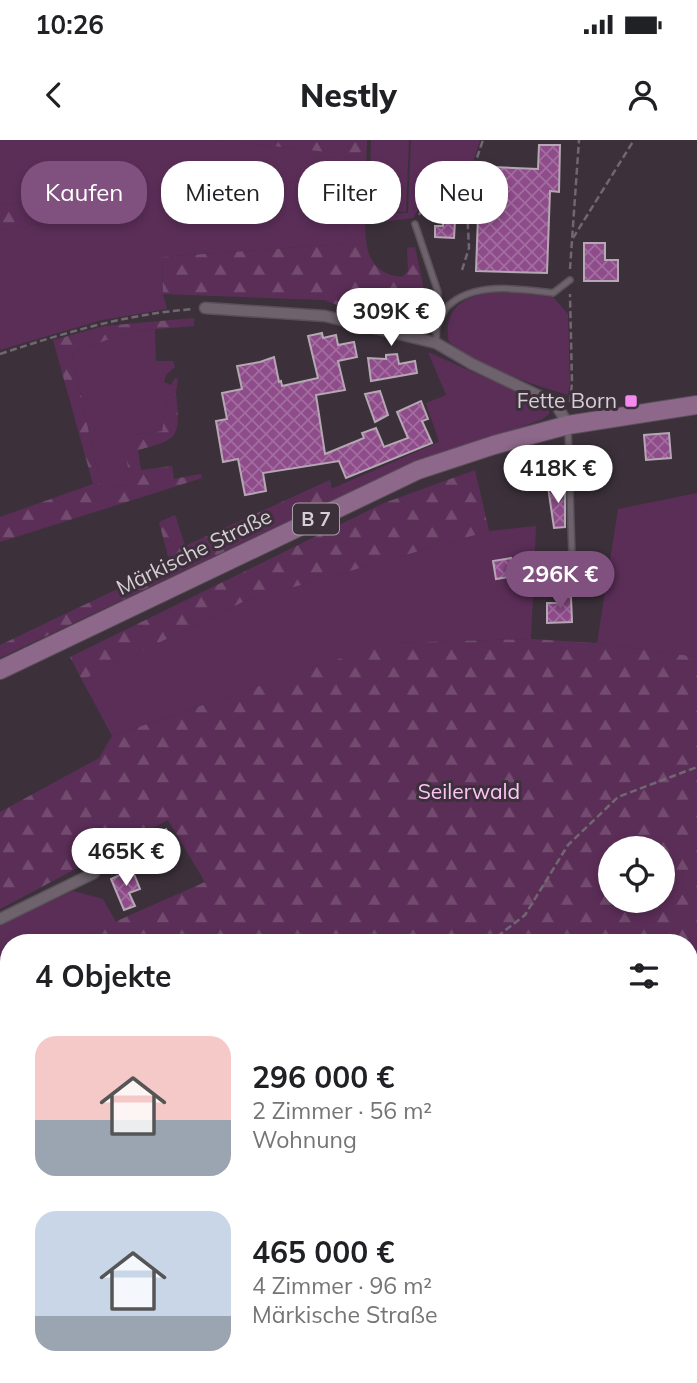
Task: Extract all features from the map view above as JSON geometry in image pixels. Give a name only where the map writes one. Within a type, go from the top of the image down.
[{"type":"main road","name":"Märkische Straße","points":[[0,670],[418,470],[494,445],[568,425],[697,405]]},
{"type":"street","points":[[205,309],[325,316],[436,343],[472,364],[556,404],[568,425]]},
{"type":"street","points":[[0,919],[94,873]]},
{"type":"lane","points":[[415,224],[438,292],[436,343]]},
{"type":"lane","points":[[435,331],[446,307],[470,293],[520,289],[553,293],[570,280]]},
{"type":"lane","points":[[568,425],[573,587]]},
{"type":"path","points":[[476,161],[483,140]]},
{"type":"path","points":[[572,240],[634,140]]},
{"type":"path","points":[[462,270],[469,248],[468,224]]},
{"type":"path","points":[[0,354],[103,322],[172,311],[205,309]]},
{"type":"path","points":[[501,934],[525,915],[568,845],[618,797],[697,767]]},
{"type":"green space","points":[[0,140],[216,140],[346,154],[346,161],[298,161],[298,224],[344,224],[344,244],[162,257],[163,294],[167,309],[102,320],[0,350],[0,230],[40,224],[147,224],[147,161],[21,161],[21,202],[0,205]]},
{"type":"green space","points":[[216,140],[367,140],[367,161],[345,161],[345,154]]},
{"type":"green space","points":[[371,140],[409,140],[406,212],[401,212],[401,161],[370,161]]},
{"type":"green space","points":[[411,140],[479,140],[473,161],[415,161],[415,215],[413,218],[401,219],[401,213],[408,213]]},
{"type":"green space","points":[[21,202],[21,224],[40,224],[0,230],[0,205]]},
{"type":"green space","points":[[344,224],[365,224],[371,259],[378,268],[388,274],[402,277],[408,271],[407,248],[415,247],[425,295],[425,315],[420,331],[409,333],[324,300],[163,294],[162,257],[344,244]]},
{"type":"green space","points":[[519,293],[553,297],[568,314],[568,395],[491,367],[449,342],[450,316],[459,304],[484,294]]},
{"type":"green space","points":[[194,318],[194,326],[131,331],[72,353],[101,489],[131,484],[124,446],[128,436],[162,431],[169,392],[176,393],[178,418],[175,433],[163,442],[138,450],[141,470],[172,466],[174,479],[201,474],[202,478],[0,542],[0,517],[93,484],[53,340],[104,326]]},
{"type":"green space","points":[[155,329],[156,361],[173,361],[175,367],[166,375],[164,382],[171,385],[175,378],[178,379],[176,393],[169,393],[162,431],[128,436],[131,484],[101,489],[72,353],[131,331]]},
{"type":"green space","points":[[428,352],[546,405],[549,414],[541,420],[418,463],[333,500],[331,489],[439,442],[426,403],[446,395]]},
{"type":"green space","points":[[475,470],[489,531],[245,601],[82,680],[70,657],[384,503]]},
{"type":"green space","points":[[330,480],[333,500],[0,658],[0,645],[170,564],[159,522],[175,515],[185,546]]},
{"type":"green space","points":[[697,493],[697,657],[597,643],[618,509]]},
{"type":"green space","points":[[536,526],[531,639],[386,643],[112,736],[82,680],[245,601],[489,531]]},
{"type":"green space","name":"Seilerwald","points":[[531,639],[597,643],[697,657],[697,934],[87,934],[205,882],[168,820],[0,909],[0,812],[99,758],[112,736],[386,643]]},
{"type":"green space","points":[[73,891],[103,899],[116,922],[87,934],[0,934],[0,925]]},
{"type":"building","points":[[539,145],[560,145],[559,192],[550,191],[547,273],[476,271],[478,224],[508,224],[508,168],[538,169]]},
{"type":"building","points":[[455,224],[454,238],[435,237],[435,226]]},
{"type":"building","points":[[584,243],[605,243],[605,260],[618,260],[618,281],[584,281]]},
{"type":"building","points":[[322,333],[323,338],[336,335],[338,345],[354,342],[357,357],[338,361],[345,390],[316,395],[325,454],[364,438],[362,433],[376,428],[384,447],[408,438],[397,412],[421,401],[428,419],[422,421],[432,443],[346,478],[339,461],[263,473],[266,491],[245,495],[238,459],[223,462],[216,421],[227,419],[222,393],[242,389],[237,366],[274,357],[282,386],[318,378],[308,336]]},
{"type":"building","points":[[397,354],[399,364],[415,361],[417,373],[371,381],[368,358],[386,359],[386,355]]},
{"type":"building","points":[[380,391],[388,415],[375,422],[365,394]]},
{"type":"building","points":[[669,433],[671,458],[646,460],[644,435]]},
{"type":"building","points":[[565,485],[565,527],[554,528],[548,487]]},
{"type":"building","points":[[511,558],[514,576],[496,579],[493,561]]},
{"type":"building","points":[[560,597],[571,597],[572,622],[547,623],[547,603],[560,603]]},
{"type":"building","points":[[166,829],[172,840],[144,857],[137,845]]},
{"type":"building","points":[[132,869],[140,889],[129,893],[135,906],[124,910],[111,879]]},
{"type":"place","name":"Fette Born","points":[[631,401]]}]
